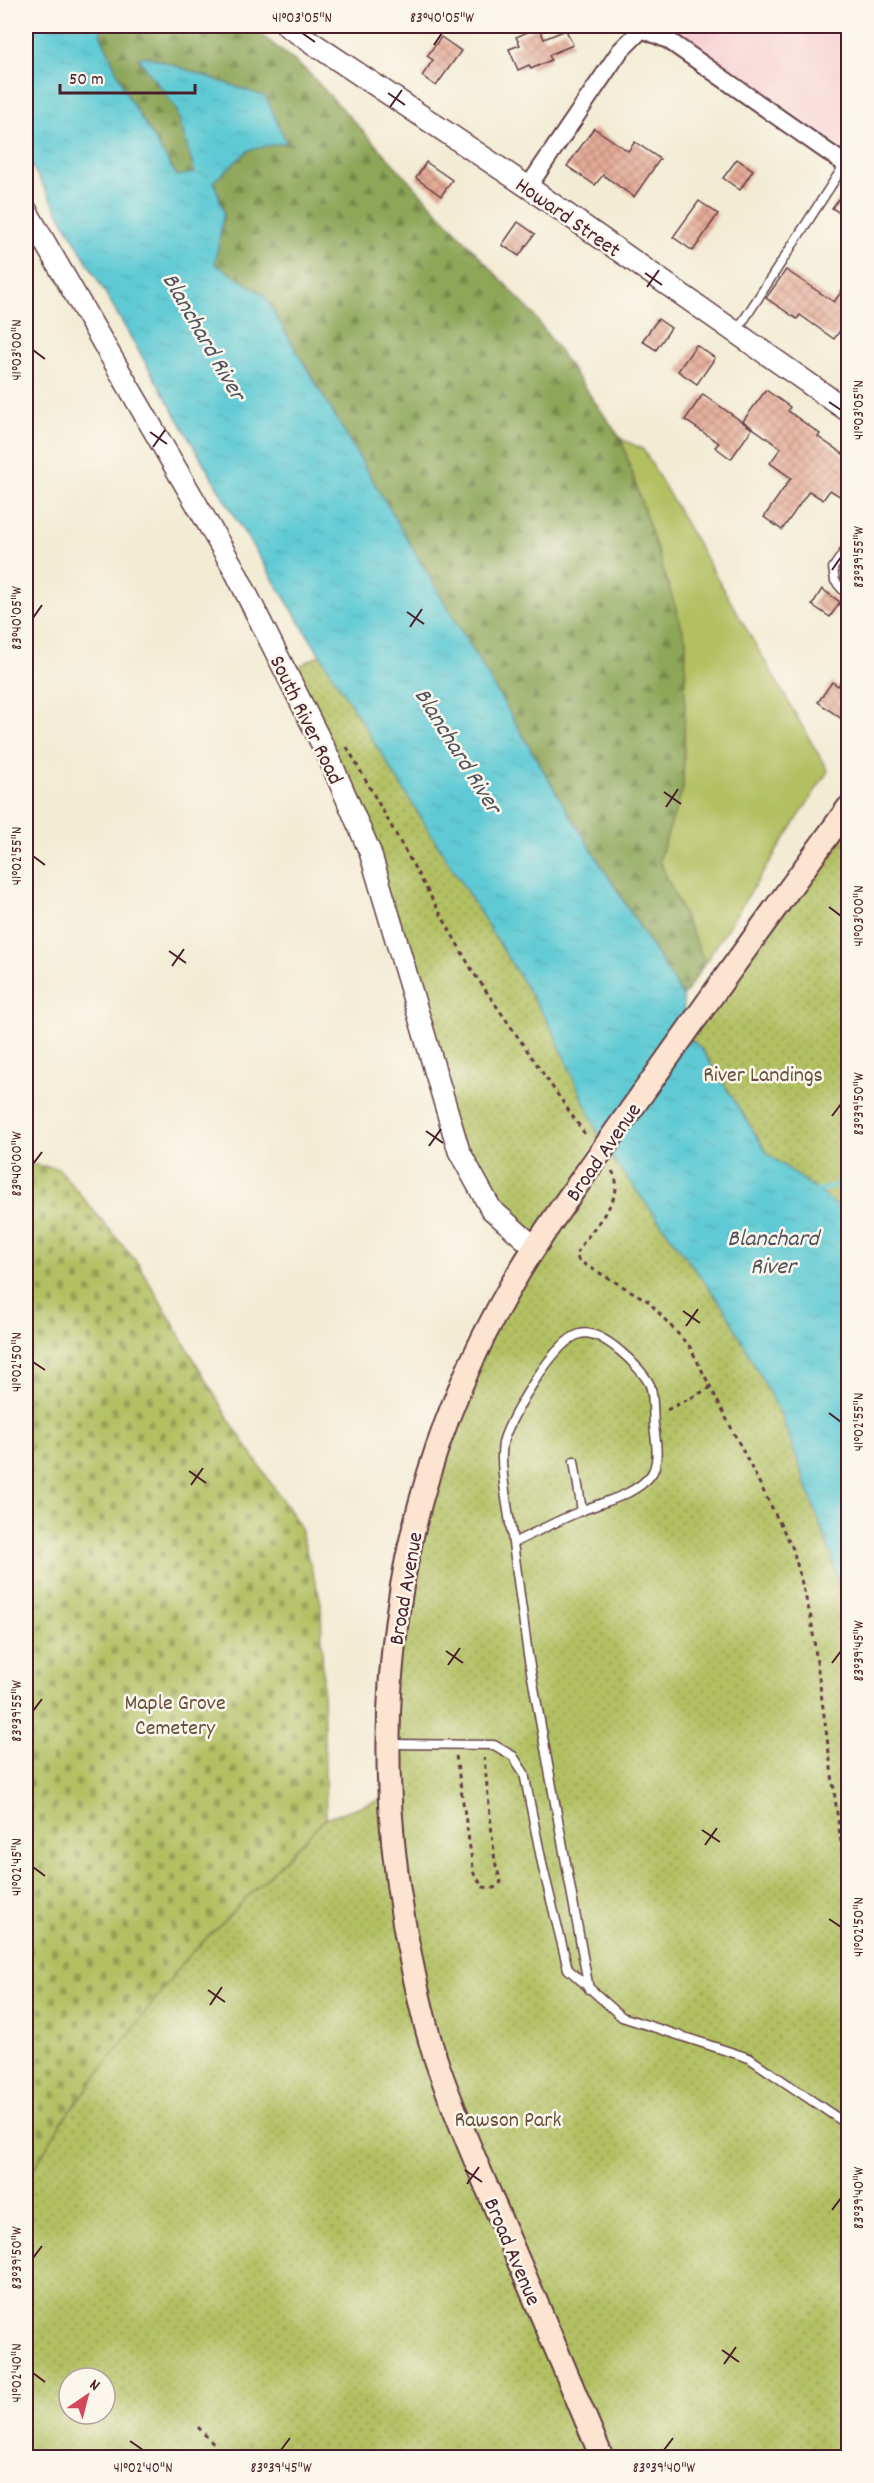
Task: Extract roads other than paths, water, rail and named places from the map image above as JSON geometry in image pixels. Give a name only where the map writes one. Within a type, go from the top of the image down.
[{"type":"main road","name":"Broad Avenue","points":[[602,2457],[462,2129],[434,2055],[410,1958],[395,1869],[388,1797],[387,1744],[390,1670],[399,1597],[423,1493],[442,1433],[474,1355],[498,1308],[534,1247],[598,1169],[719,986],[849,808]]},
{"type":"street","name":"Howard Street","points":[[287,26],[528,187],[849,411]]},
{"type":"street","points":[[528,187],[620,51],[644,27],[668,40],[847,165]]},
{"type":"street","name":"South River Road","points":[[26,210],[233,567],[329,758],[370,852],[459,1151],[491,1209],[534,1247]]},
{"type":"lane","points":[[736,332],[847,165]]},
{"type":"lane","points":[[849,546],[833,568],[835,581],[849,596]]},
{"type":"lane","points":[[513,1543],[630,1492],[653,1472],[657,1450],[650,1386],[627,1357],[598,1335],[582,1333],[572,1337],[559,1348],[526,1395],[504,1439],[502,1458],[513,1543],[528,1655],[590,1989]]},
{"type":"lane","points":[[574,1461],[582,1511]]},
{"type":"lane","points":[[387,1744],[494,1746],[513,1756],[524,1773],[543,1868],[568,1970],[621,2018],[749,2058],[849,2125]]},
{"type":"water","name":"Blanchard River","points":[[26,26],[104,26],[100,33],[128,97],[177,176],[195,173],[176,108],[138,58],[147,56],[266,97],[286,142],[249,150],[214,181],[224,212],[215,264],[263,294],[556,792],[683,997],[685,1035],[701,1048],[768,1154],[848,1213],[848,1623],[832,1557],[782,1417],[726,1311],[604,1147],[552,1029],[239,524],[26,156]]},
{"type":"waterway","points":[[814,1193],[848,1180]]},
{"type":"park label","name":"River Landings","points":[[763,1073]]},
{"type":"park label","name":"Maple Grove Cemetery","points":[[175,1714]]},
{"type":"park label","name":"Rawson Park","points":[[508,2118]]}]
